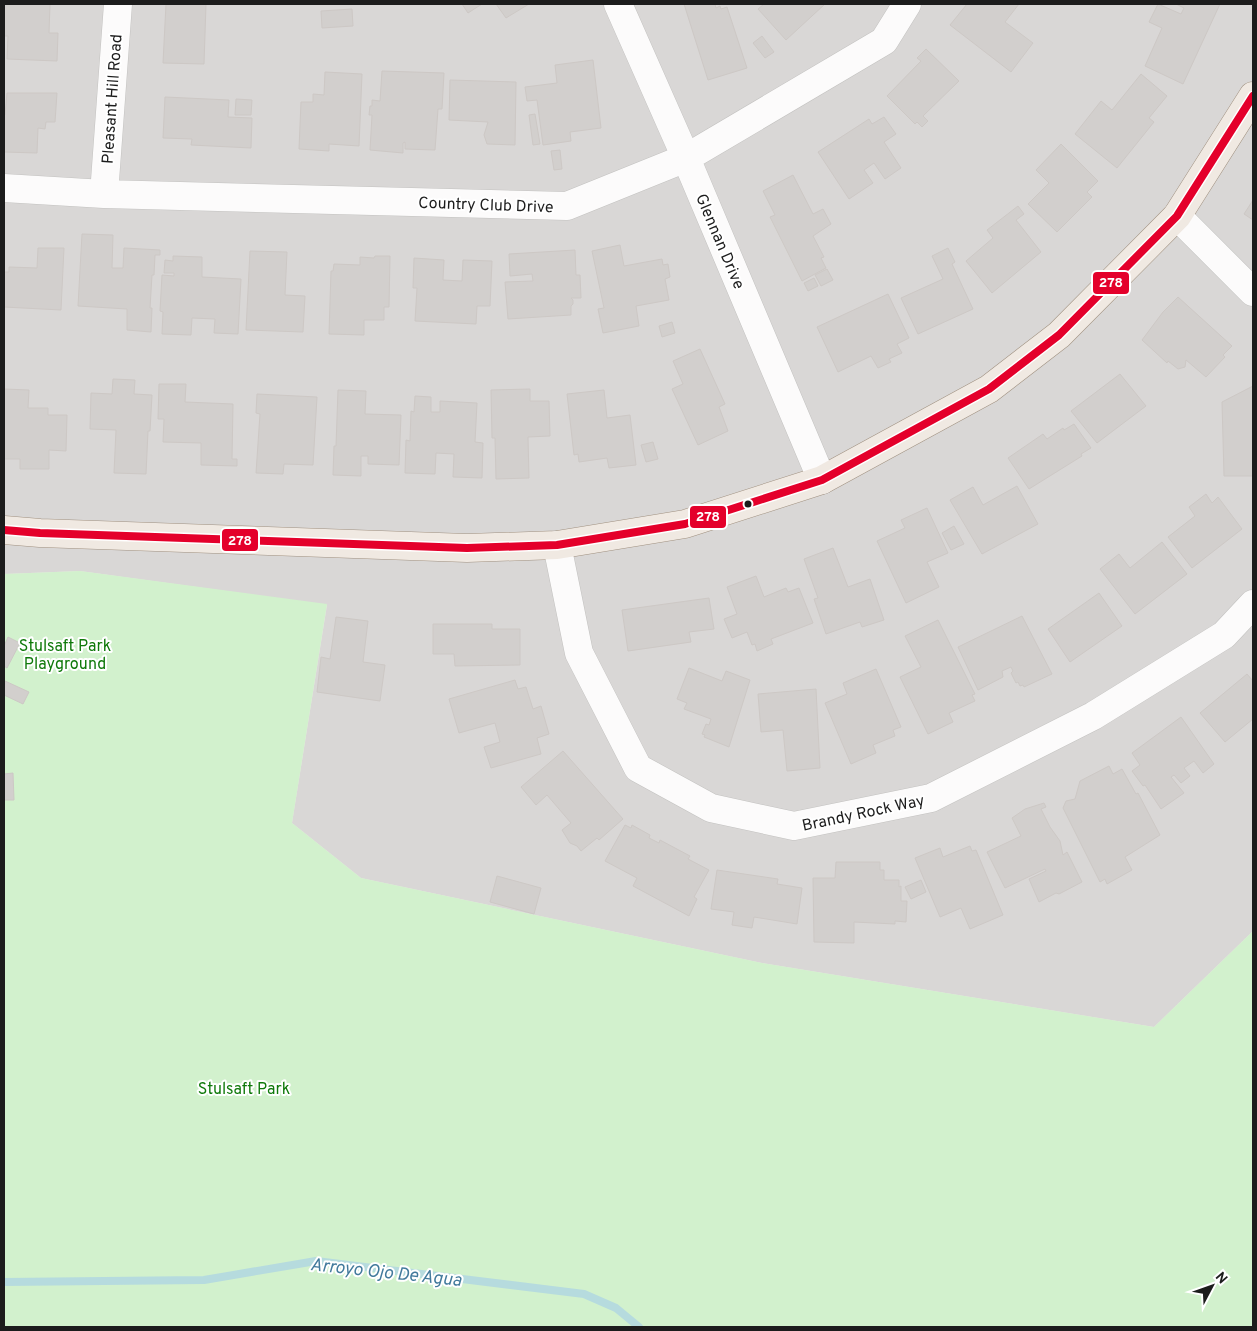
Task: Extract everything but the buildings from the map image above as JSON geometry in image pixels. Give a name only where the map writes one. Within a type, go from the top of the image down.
[{"type":"main road","points":[[4,530],[40,533],[467,548],[557,545],[686,524],[822,480],[989,389],[1059,335],[1177,216],[1253,96]]},
{"type":"street","name":"Pleasant Hill Road","points":[[104,194],[118,4]]},
{"type":"street","name":"Glennan Drive","points":[[618,4],[686,158],[822,480]]},
{"type":"street","name":"Country Club Drive","points":[[4,188],[104,194],[567,206],[686,158],[884,41],[907,4]]},
{"type":"street","points":[[1177,216],[1253,292]]},
{"type":"street","name":"Brandy Rock Way","points":[[557,545],[579,653],[638,768],[711,808],[794,826],[931,798],[1093,716],[1224,635],[1253,604]]},
{"type":"shaded area","points":[[4,4],[1253,4],[1253,931],[1154,1027],[762,963],[361,878],[292,823],[327,605],[80,571],[4,574]]},
{"type":"green space","name":"Stulsaft Park","points":[[80,571],[327,604],[292,823],[361,878],[762,963],[1154,1027],[1253,931],[1253,1327],[4,1327],[4,574]]},
{"type":"waterway","name":"Arroyo Ojo De Agua","points":[[4,1282],[204,1280],[316,1261],[584,1294],[616,1308],[639,1327]]},
{"type":"transit line","name":"278","points":[[4,530],[40,533],[467,548],[557,545],[685,524],[822,480],[989,389],[1059,335],[1177,216],[1253,96]]},
{"type":"park label","name":"Stulsaft Park Playground","points":[[65,654]]}]
